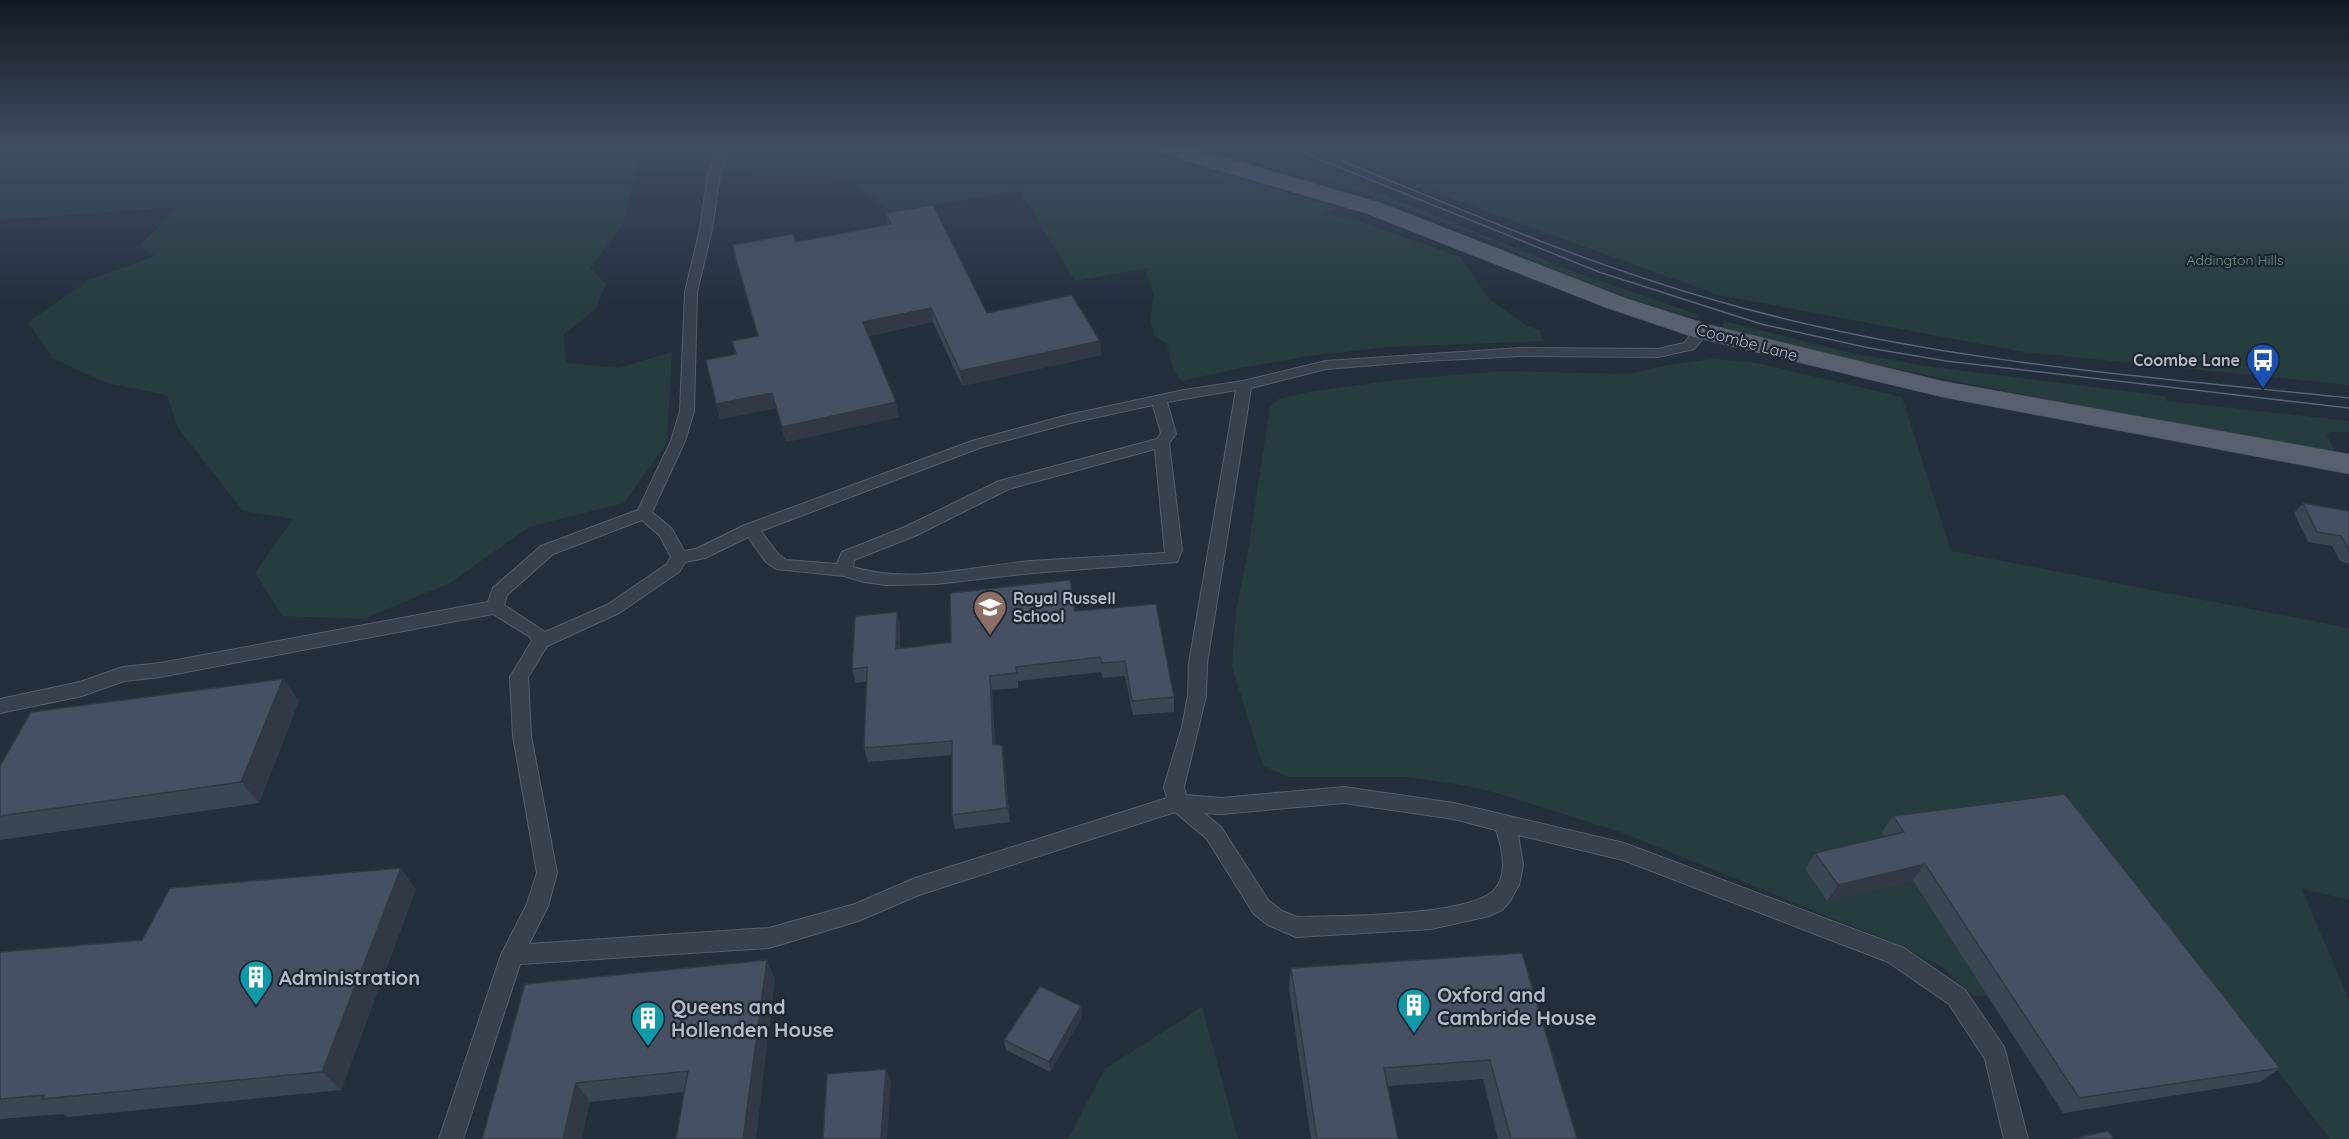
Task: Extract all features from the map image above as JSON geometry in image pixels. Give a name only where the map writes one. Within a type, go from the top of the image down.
[{"type":"main road","name":"Coombe Lane","points":[[1346,200],[1373,208],[1616,303],[1702,331],[1942,389],[2349,464]]},
{"type":"lane","points":[[495,607],[499,592],[547,550],[644,513],[678,441],[687,411],[690,292],[706,229],[710,200]]},
{"type":"lane","points":[[679,557],[699,554],[751,529],[977,444],[1068,419],[1244,385],[1296,371],[1373,360],[1521,352],[1658,353],[1689,346],[1702,331]]},
{"type":"lane","points":[[1244,385],[1198,663],[1197,696],[1174,787],[1178,803],[1214,833],[1261,907],[1275,918],[1296,927],[1448,917],[1487,909],[1502,895],[1512,871],[1513,846],[1504,823]]},
{"type":"lane","points":[[845,570],[848,556],[911,531],[1004,484],[1162,442],[1169,434],[1159,400]]},
{"type":"lane","points":[[751,529],[772,558],[782,565],[845,570],[857,576],[883,580],[1171,558],[1174,550],[1162,442]]},
{"type":"lane","points":[[644,513],[666,533],[679,557]]},
{"type":"lane","points":[[451,1139],[512,955],[537,906],[547,873],[522,736],[519,677],[541,641],[613,609],[673,568],[679,557]]},
{"type":"lane","points":[[0,706],[82,689],[123,674],[160,670],[495,607],[537,633],[541,641]]},
{"type":"lane","points":[[512,955],[769,938],[858,912],[915,887],[1178,803],[1221,806],[1344,795],[1454,811],[1624,852],[1896,955],[1957,997],[1996,1055],[2016,1139]]},
{"type":"green space","points":[[0,200],[629,200],[622,227],[590,268],[606,284],[595,310],[564,334],[566,363],[618,368],[672,352],[667,443],[624,503],[529,527],[450,583],[363,619],[283,616],[255,573],[293,519],[243,511],[178,428],[167,395],[106,383],[53,358],[28,322],[89,280],[155,256],[139,246],[179,207],[0,220]]},
{"type":"green space","points":[[876,200],[961,200],[894,212]]},
{"type":"green space","points":[[1025,200],[1312,200],[1336,207],[1325,214],[1355,220],[1460,257],[1490,300],[1527,326],[1539,330],[1543,341],[1387,347],[1309,356],[1182,381],[1173,370],[1167,344],[1155,336],[1150,319],[1154,296],[1146,273],[1148,268],[1075,281]]},
{"type":"green space","points":[[1383,200],[1397,200],[1572,271],[1699,315],[1697,319],[1634,300],[1557,271],[1467,231]]},
{"type":"green space","name":"Addington Hills","points":[[1456,200],[2349,200],[2349,385],[2024,352],[1718,295]]},
{"type":"green space","points":[[1724,321],[1847,352],[1931,367],[2164,396],[2167,401],[2349,421],[2349,432],[2329,432],[2327,436],[2336,452],[2027,395],[1874,364],[1722,328]]},
{"type":"green space","points":[[1713,359],[1757,363],[1902,397],[1951,551],[2349,628],[2349,900],[2302,889],[2349,1000],[2349,1139],[2330,1139],[2074,807],[1988,996],[1974,996],[1942,967],[1906,948],[1623,833],[1500,794],[1467,786],[1408,777],[1289,777],[1263,766],[1232,667],[1236,610],[1247,557],[1270,407],[1279,399],[1308,392],[1388,381],[1500,371],[1629,374],[1667,365]]},
{"type":"green space","points":[[1202,1007],[1238,1139],[1068,1139],[1105,1069]]},
{"type":"building","points":[[933,205],[987,313],[1072,295],[1100,341],[960,371],[931,308],[863,322],[896,402],[782,427],[772,393],[716,404],[706,360],[736,354],[732,341],[758,336],[732,245],[793,234],[796,242],[891,224],[886,213]]},
{"type":"building","points":[[2303,503],[2349,511],[2349,550],[2341,536],[2317,532]]},
{"type":"building","points":[[1070,580],[1075,611],[1156,604],[1174,697],[1132,701],[1125,661],[1102,663],[1100,657],[1016,667],[1017,673],[990,676],[993,745],[1002,745],[1007,808],[952,815],[952,741],[864,748],[867,667],[852,669],[855,616],[897,612],[896,649],[951,642],[950,593]]},
{"type":"building","points":[[283,679],[241,782],[0,816],[0,766],[31,712]]},
{"type":"building","points":[[2065,794],[2280,1068],[2079,1098],[1925,864],[1838,885],[1815,853],[1904,832],[1893,816]]},
{"type":"building","name":"Administration","points":[[401,868],[322,1072],[42,1099],[44,1095],[0,1099],[0,952],[142,940],[170,888]]},
{"type":"building","name":"Oxford and Cambride House","points":[[1522,953],[1577,1139],[1511,1139],[1490,1060],[1384,1068],[1398,1139],[1317,1139],[1291,968]]},
{"type":"building","name":"Queens and Hollenden House","points":[[767,960],[743,1139],[676,1139],[688,1071],[576,1083],[563,1139],[482,1139],[525,984]]},
{"type":"building","points":[[1040,986],[1081,1006],[1049,1062],[1004,1040]]},
{"type":"building","points":[[886,1069],[881,1139],[823,1139],[827,1074]]},
{"type":"building","points":[[2108,1131],[2114,1139],[2072,1139]]},
{"type":"tram line","points":[[1421,200],[1599,272],[1761,324],[1869,348],[1946,361],[2349,408]]},
{"type":"tram line","points":[[1438,200],[1526,236],[1667,286],[1792,321],[1870,338],[2029,363],[2349,398]]},
{"type":"place","name":"Coombe Lane","points":[[2263,389]]},
{"type":"place","name":"Royal Russell School","points":[[990,636]]},
{"type":"place","name":"Administration","points":[[256,1006]]},
{"type":"place","name":"Oxford and Cambride House","points":[[1414,1034]]},
{"type":"place","name":"Queens and Hollenden House","points":[[648,1047]]}]
